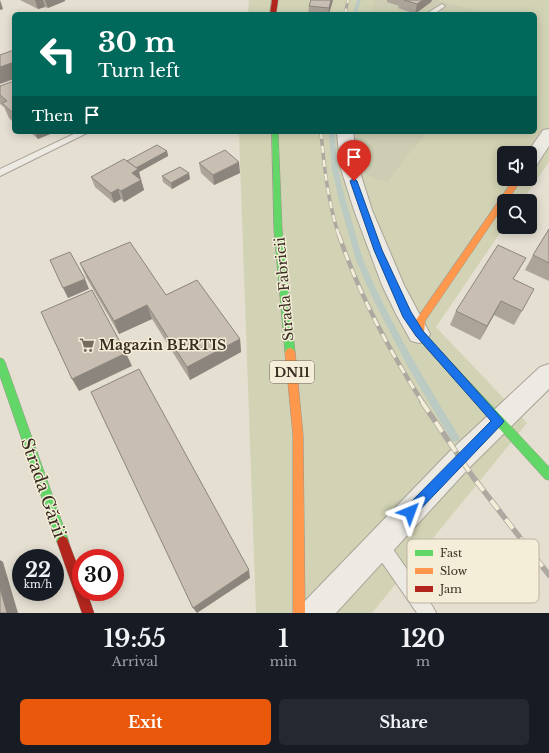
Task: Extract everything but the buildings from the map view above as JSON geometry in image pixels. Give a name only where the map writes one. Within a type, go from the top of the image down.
[{"type":"main road","points":[[273,12],[275,0]]},
{"type":"main road","name":"Strada Fabricii","points":[[275,134],[278,228],[298,435],[299,613]]},
{"type":"main road","points":[[513,186],[427,310],[421,320],[419,334],[549,475]]},
{"type":"main road","name":"Strada Gării","points":[[0,362],[13,411],[88,613]]},
{"type":"street","points":[[345,134],[349,166],[363,210],[393,285],[407,314],[419,334]]},
{"type":"street","points":[[537,152],[549,134]]},
{"type":"street","points":[[315,613],[454,465],[498,421],[546,380]]},
{"type":"lane","points":[[432,12],[442,6]]},
{"type":"lane","points":[[0,173],[81,134]]},
{"type":"lane","points":[[380,545],[407,584]]},
{"type":"lane","points":[[420,603],[427,613]]},
{"type":"green space","points":[[249,0],[549,0],[549,162],[537,179],[537,146],[497,146],[497,186],[532,186],[527,194],[497,194],[497,234],[499,234],[436,327],[527,423],[432,539],[407,539],[407,570],[372,613],[256,613],[239,134],[537,134],[537,12],[248,12]]},
{"type":"green space","points":[[375,0],[436,0],[481,12],[372,12]]},
{"type":"green space","points":[[354,134],[426,134],[387,182],[375,179],[356,169]]},
{"type":"waterway","points":[[356,12],[359,0]]},
{"type":"waterway","points":[[332,134],[335,170],[342,200],[360,260],[378,301],[411,364],[455,438]]},
{"type":"railway","points":[[345,12],[348,0]]},
{"type":"railway","points":[[321,134],[327,184],[339,236]]},
{"type":"railway","points":[[339,235],[365,301],[398,363],[423,403]]},
{"type":"railway","points":[[422,402],[473,477],[521,539]]},
{"type":"railway","points":[[539,562],[549,575]]},
{"type":"traffic: fast","points":[[275,134],[278,229],[290,352]]},
{"type":"traffic: fast","points":[[434,350],[549,475]]},
{"type":"traffic: fast","points":[[0,362],[63,542]]},
{"type":"traffic: slow","points":[[434,350],[419,334],[421,320],[513,186]]},
{"type":"traffic: slow","points":[[290,352],[298,435],[299,613]]},
{"type":"traffic: jam","points":[[273,12],[275,0]]},
{"type":"traffic: jam","points":[[63,542],[88,613]]},
{"type":"place","name":"Magazin BERTIS","points":[[87,345]]},
{"type":"route","points":[[354,181],[378,250],[407,314],[419,334],[498,421],[410,512]]}]
